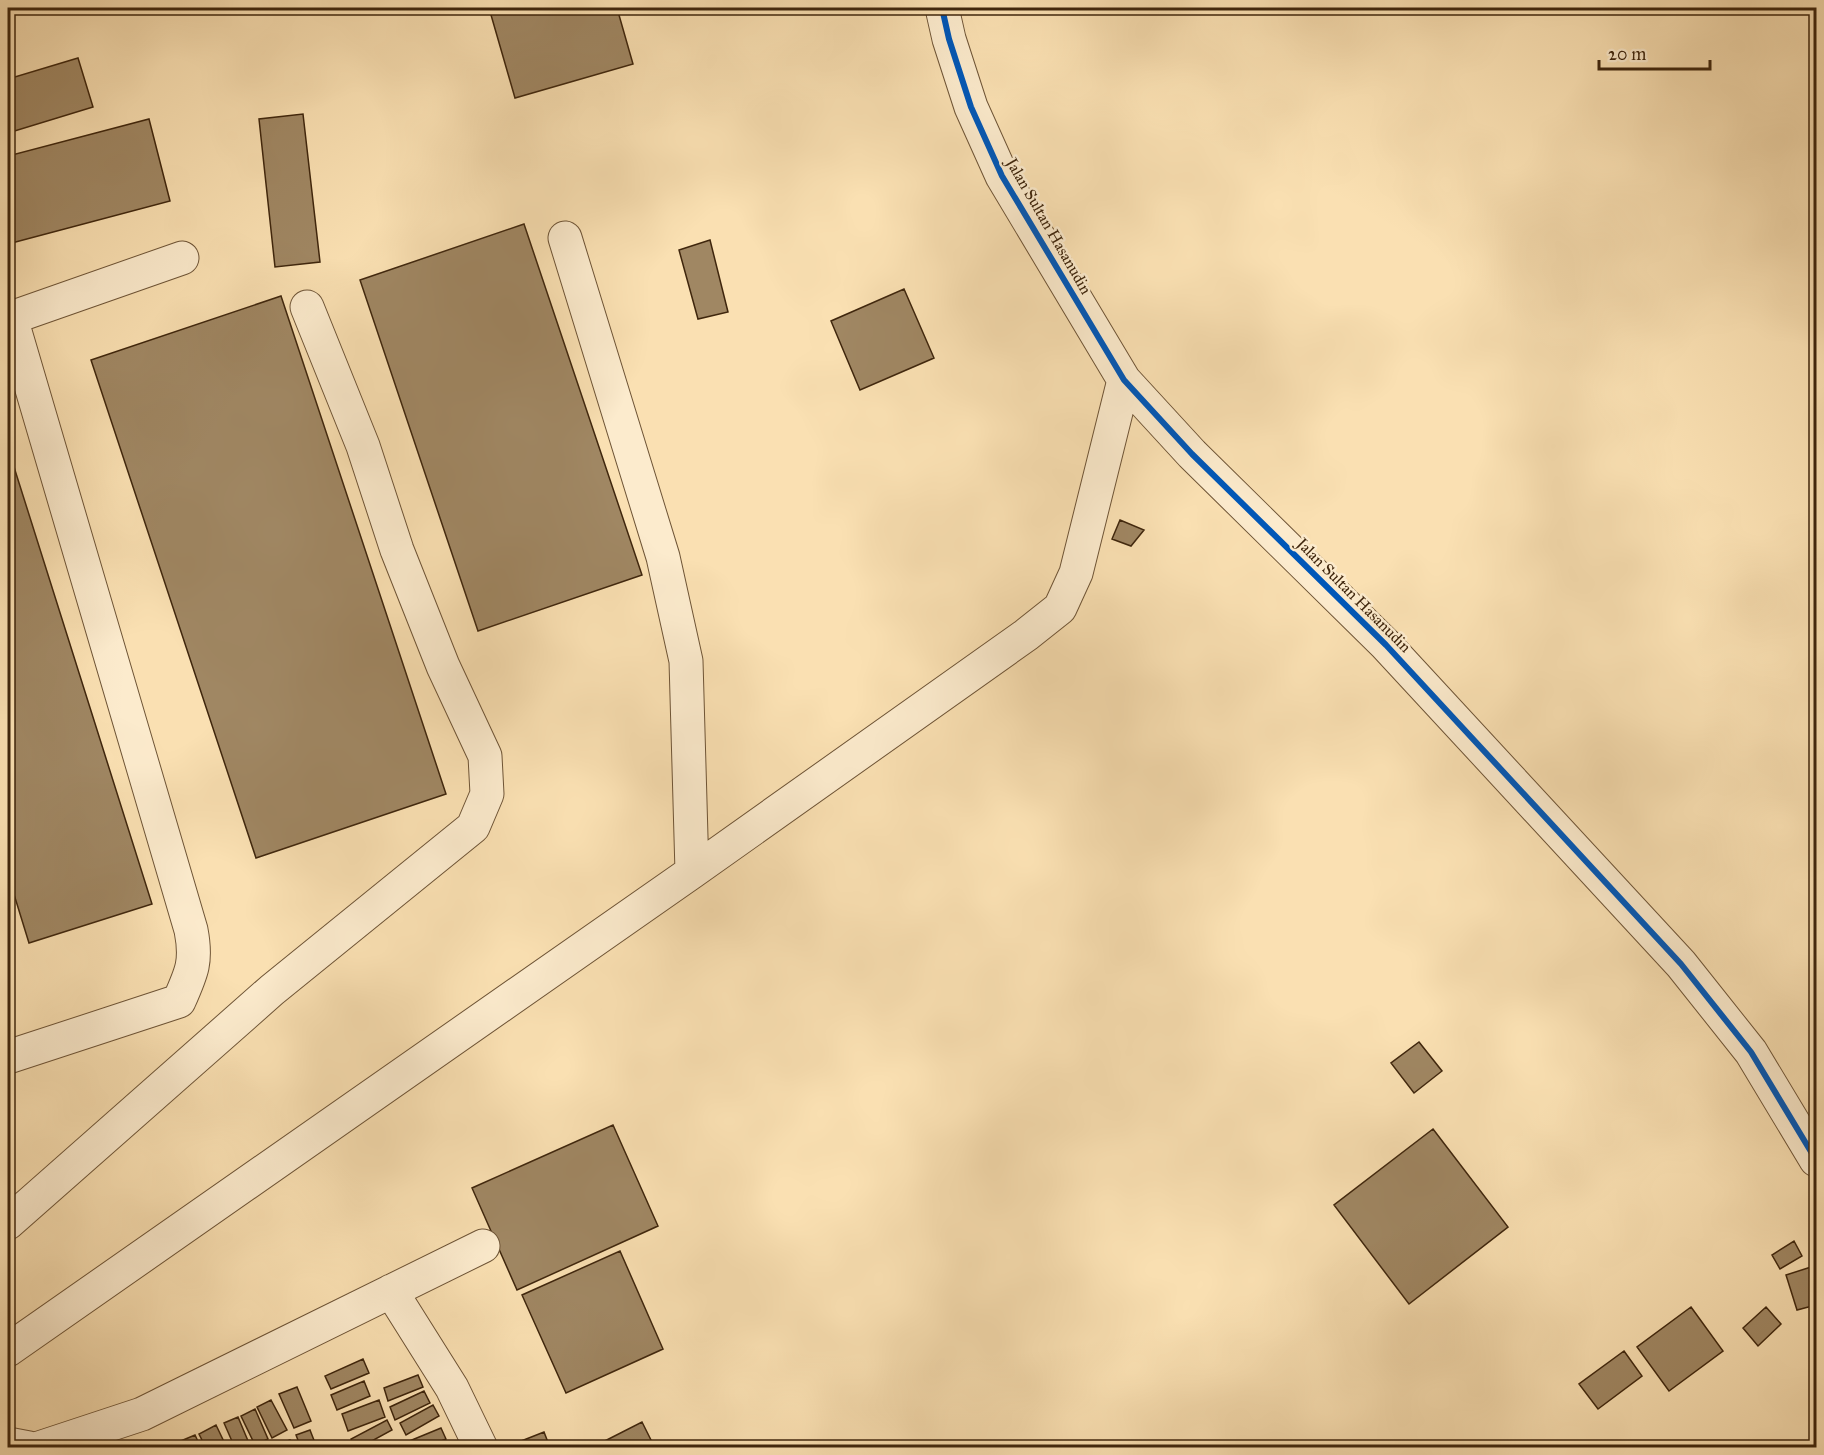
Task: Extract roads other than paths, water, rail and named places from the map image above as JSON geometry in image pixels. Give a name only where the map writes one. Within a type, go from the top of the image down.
[{"type":"street","name":"Jalan Sultan Hasanudin","points":[[942,8],[949,39],[971,107],[1002,176],[1124,380],[1192,454],[1386,645],[1681,964],[1751,1052],[1816,1160]]},
{"type":"street","points":[[564,238],[663,557],[686,662],[692,872]]},
{"type":"street","points":[[8,1057],[179,1000],[191,975],[195,952],[188,918],[9,319],[182,258]]},
{"type":"street","points":[[8,1223],[272,990],[473,826],[487,794],[485,756],[439,655],[397,550],[363,446],[307,307]]},
{"type":"street","points":[[8,1350],[692,872],[1026,635],[1060,608],[1076,573],[1124,380]]},
{"type":"street","points":[[39,1448],[110,1438],[142,1414],[483,1246]]},
{"type":"street","points":[[391,1291],[452,1388],[481,1448]]},
{"type":"street","points":[[8,1444],[29,1448]]}]
